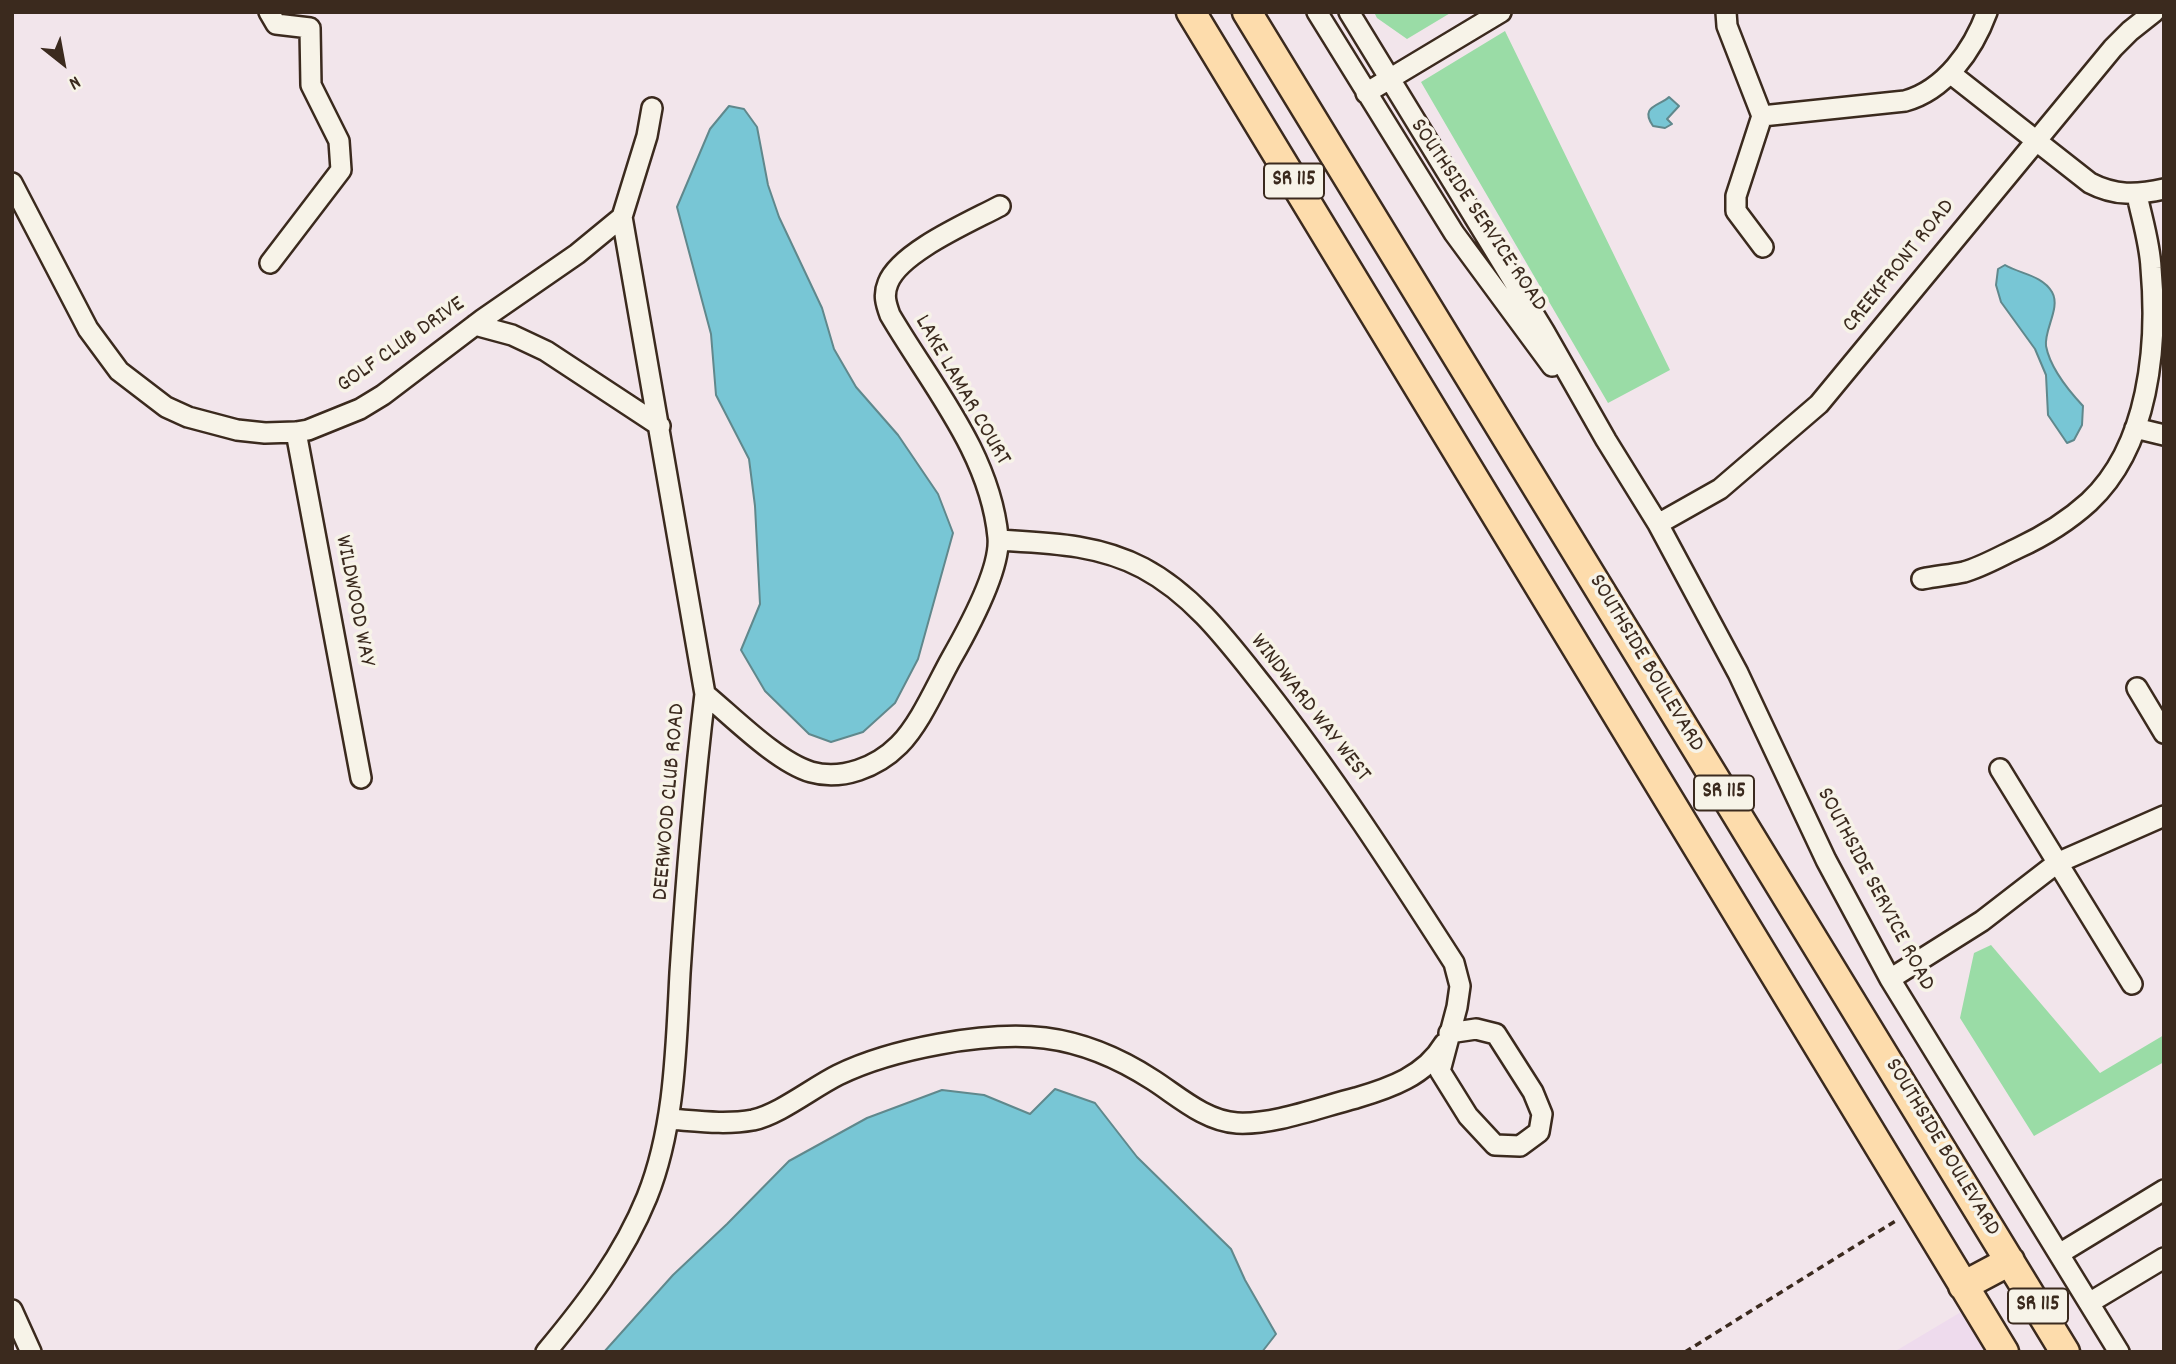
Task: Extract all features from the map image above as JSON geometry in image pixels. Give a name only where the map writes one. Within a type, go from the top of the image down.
[{"type":"highway","name":"SR 115","points":[[1191,12],[2004,1352]]},
{"type":"highway","name":"SOUTHSIDE BOULEVARD","points":[[1247,12],[2065,1352]]},
{"type":"highway","points":[[1963,1286],[2010,1261]]},
{"type":"street","points":[[269,12],[276,24],[310,28],[311,85],[339,141],[341,170],[270,263]]},
{"type":"street","name":"SOUTHSIDE SERVICE ROAD","points":[[1317,12],[1454,233],[1606,440]]},
{"type":"street","name":"SOUTHSIDE SERVICE ROAD","points":[[1349,12],[1544,331],[1658,524],[1738,673],[1826,860],[1890,979],[2119,1352]]},
{"type":"street","points":[[1366,93],[1501,12]]},
{"type":"street","points":[[1726,12],[1727,26],[1762,116],[1736,197],[1736,211],[1763,247]]},
{"type":"street","points":[[1762,116],[1905,101],[1919,97],[1950,73],[1968,51],[1987,12]]},
{"type":"street","name":"CREEKFRONT ROAD","points":[[1658,524],[1720,489],[1819,404],[2113,48],[2154,12]]},
{"type":"street","points":[[1950,73],[2090,183],[2104,191],[2137,195],[2164,189]]},
{"type":"street","name":"DEERWOOD CLUB ROAD","points":[[546,1352],[595,1291],[635,1224],[648,1194],[668,1119],[705,694],[622,217],[647,136],[652,108]]},
{"type":"street","name":"GOLF CLUB DRIVE","points":[[12,183],[88,329],[119,371],[166,407],[188,417],[237,430],[308,430],[360,409],[577,254],[622,217]]},
{"type":"street","points":[[1922,579],[1967,571],[2045,535],[2090,501],[2105,484],[2124,454],[2135,428],[2148,368],[2153,311],[2151,266],[2137,195]]},
{"type":"street","name":"LAKE LAMAR COURT","points":[[705,694],[771,749],[811,772],[851,772],[873,764],[900,744],[913,725],[966,633],[989,583],[999,540],[981,466],[890,315],[884,297],[888,282],[928,244],[1000,206]]},
{"type":"street","points":[[475,325],[512,335],[546,351],[660,426]]},
{"type":"street","points":[[2135,428],[2164,435]]},
{"type":"street","name":"WILDWOOD WAY","points":[[296,432],[361,778]]},
{"type":"street","name":"WINDWARD WAY WEST","points":[[999,540],[1095,549],[1142,568],[1173,586],[1195,606],[1311,747],[1360,817],[1454,963],[1460,986],[1458,1007],[1449,1033]]},
{"type":"street","points":[[2137,688],[2164,733]]},
{"type":"street","points":[[2000,769],[2132,984]]},
{"type":"street","points":[[1890,979],[1982,921],[2057,863],[2164,816]]},
{"type":"street","points":[[1476,1029],[1496,1034],[1533,1093],[1542,1114],[1539,1132],[1520,1146],[1495,1146],[1468,1116],[1440,1071],[1449,1033],[1476,1029]]},
{"type":"street","points":[[668,1119],[729,1124],[756,1119],[845,1072],[881,1058],[957,1042],[1002,1037],[1043,1038],[1091,1048],[1110,1055],[1141,1073],[1198,1111],[1233,1123],[1255,1123],[1375,1092],[1412,1077],[1430,1062],[1449,1033]]},
{"type":"street","points":[[2059,1254],[2164,1190]]},
{"type":"street","points":[[2089,1303],[2164,1258]]},
{"type":"street","points":[[12,1310],[31,1352]]},
{"type":"path","points":[[1685,1352],[1917,1208]]},
{"type":"shaded area","points":[[1961,1312],[1985,1352],[1894,1352]]},
{"type":"green space","points":[[1374,12],[1452,12],[1407,39],[1377,18]]},
{"type":"green space","points":[[1505,31],[1670,370],[1608,403],[1421,82]]},
{"type":"green space","points":[[1991,945],[2100,1073],[2164,1035],[2164,1062],[2034,1136],[1960,1018],[1974,953]]},
{"type":"water","points":[[1669,97],[1679,106],[1667,119],[1672,124],[1665,128],[1653,126],[1648,114],[1650,110]]},
{"type":"water","points":[[729,106],[744,109],[757,127],[768,185],[779,217],[822,308],[834,349],[856,387],[898,435],[938,494],[953,533],[918,659],[895,703],[863,732],[831,742],[809,734],[765,691],[741,650],[760,604],[755,506],[749,459],[716,395],[711,334],[677,207],[710,129]]},
{"type":"water","points":[[2005,265],[2043,282],[2052,292],[2055,305],[2046,339],[2048,354],[2066,386],[2083,406],[2082,425],[2074,440],[2067,443],[2048,415],[2046,375],[2035,349],[2001,302],[1996,285],[1998,269]]},
{"type":"water","points":[[1055,1089],[1095,1103],[1137,1157],[1231,1249],[1245,1280],[1276,1334],[1262,1352],[604,1352],[673,1275],[789,1161],[867,1118],[942,1090],[984,1095],[1030,1114]]}]
